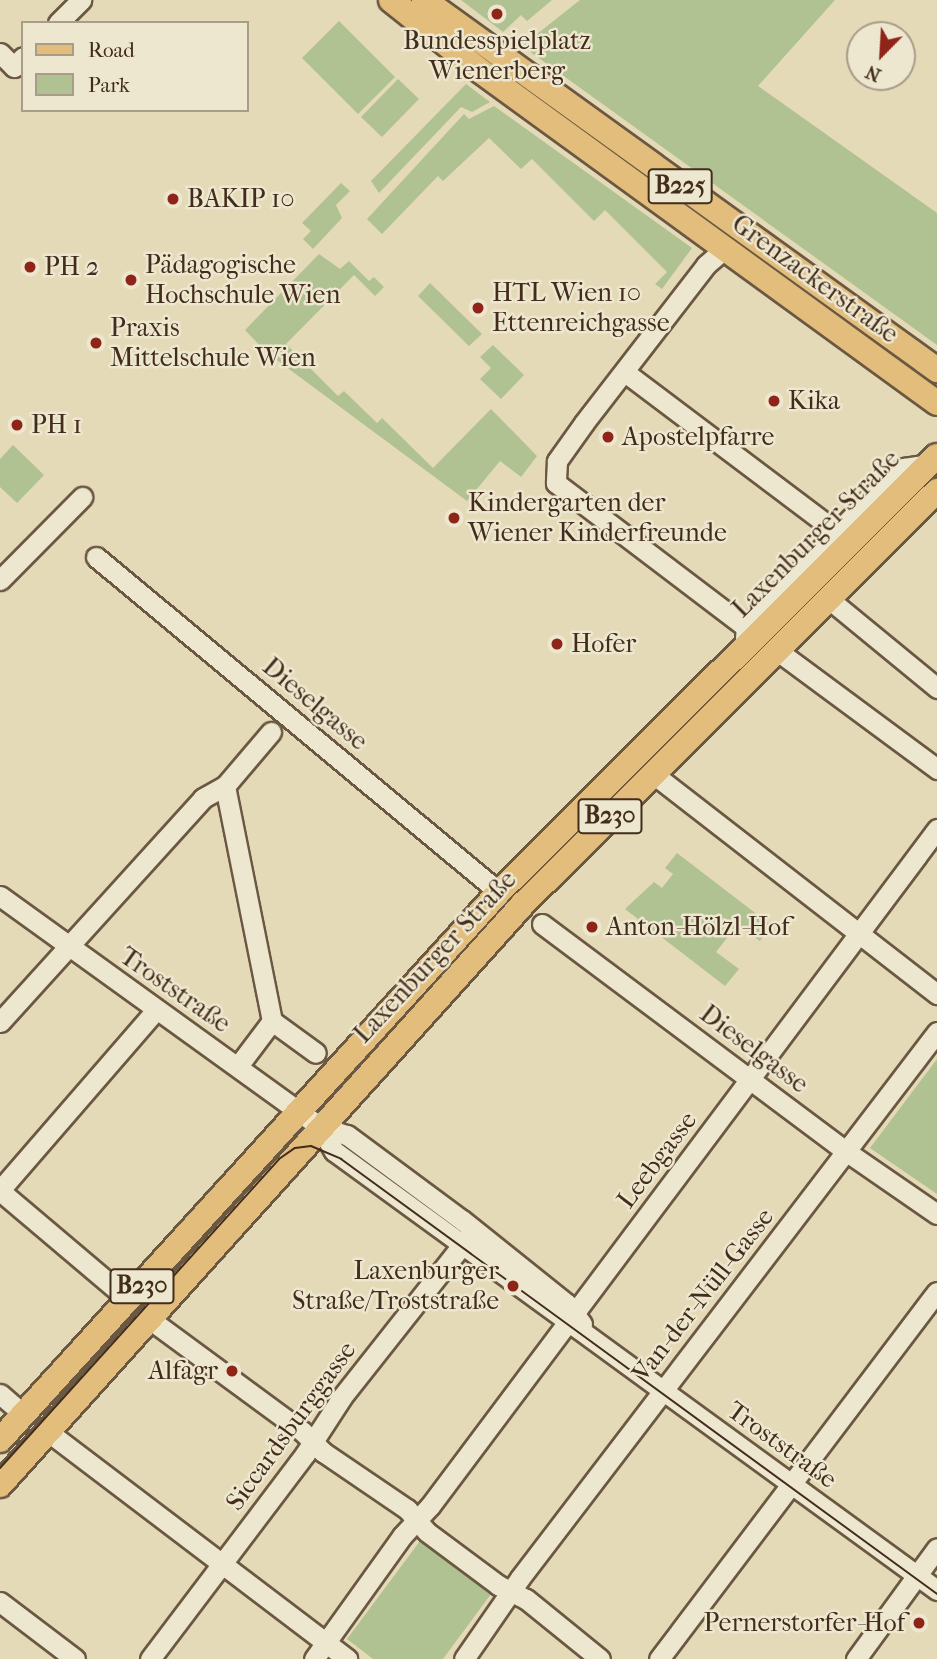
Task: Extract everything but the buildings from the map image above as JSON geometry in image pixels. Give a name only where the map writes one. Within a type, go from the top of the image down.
[{"type":"main road","name":"Grenzackerstraße","points":[[391,0],[723,250],[937,403]]},
{"type":"main road","name":"Grenzackerstraße","points":[[424,0],[937,370]]},
{"type":"main road","name":"Laxenburger Straße","points":[[0,1440],[499,892],[745,637],[933,460]]},
{"type":"main road","name":"Laxenburger Straße","points":[[0,1485],[523,904],[652,773],[779,652],[937,491]]},
{"type":"street","points":[[60,21],[81,0]]},
{"type":"street","points":[[723,250],[706,265],[557,461],[556,482],[639,545],[745,637]]},
{"type":"street","points":[[626,373],[836,531]]},
{"type":"street","name":"Laxenburger Straße","points":[[745,637],[836,531],[904,468],[933,460]]},
{"type":"street","points":[[0,580],[82,497]]},
{"type":"street","name":"Dieselgasse","points":[[96,557],[499,892]]},
{"type":"street","points":[[830,600],[937,688]]},
{"type":"street","points":[[779,652],[937,769]]},
{"type":"street","points":[[0,1022],[204,798],[225,786],[271,732]]},
{"type":"street","points":[[652,773],[937,994]]},
{"type":"street","points":[[225,786],[272,1021],[316,1053]]},
{"type":"street","name":"Leebgasse","points":[[320,1651],[937,830]]},
{"type":"street","name":"Troststraße","points":[[0,896],[298,1112],[320,1127],[347,1135],[481,1236],[596,1342],[937,1590]]},
{"type":"street","name":"Dieselgasse","points":[[542,924],[846,1152],[937,1214]]},
{"type":"street","points":[[129,1300],[0,1191],[156,1010]]},
{"type":"street","points":[[238,1066],[272,1021]]},
{"type":"street","name":"Van-der-Nüll-Gasse","points":[[464,1659],[662,1390],[937,1032]]},
{"type":"street","name":"Troststraße","points":[[320,1127],[334,1151],[460,1243],[571,1318]]},
{"type":"street","points":[[460,1243],[469,1235],[481,1236]]},
{"type":"street","name":"Siccardsburggasse","points":[[150,1659],[460,1243]]},
{"type":"street","points":[[659,1659],[937,1292]]},
{"type":"street","points":[[148,1318],[600,1659]]},
{"type":"street","points":[[0,1394],[23,1414]]},
{"type":"street","points":[[47,1431],[222,1565],[320,1651],[347,1659]]},
{"type":"street","points":[[856,1659],[919,1577],[937,1548]]},
{"type":"street","points":[[0,1602],[75,1659]]},
{"type":"green space","name":"Bundesspielplatz Wienerberg","points":[[461,0],[552,0],[527,21],[521,15],[503,32]]},
{"type":"green space","points":[[580,0],[835,0],[758,86],[937,213],[937,345],[522,46]]},
{"type":"green space","points":[[339,21],[395,77],[358,114],[302,58]]},
{"type":"green space","points":[[398,79],[419,99],[382,137],[361,117]]},
{"type":"green space","points":[[466,84],[490,102],[472,112],[461,107],[379,193],[371,181]]},
{"type":"green space","points":[[494,106],[692,248],[662,289],[655,284],[667,272],[605,210],[594,221],[532,159],[521,169],[489,138],[443,181],[438,176],[382,234],[367,219],[464,114],[469,119]]},
{"type":"green space","points":[[341,183],[350,191],[336,205],[342,218],[313,249],[303,239],[311,231],[302,223]]},
{"type":"green space","points":[[319,254],[340,269],[349,261],[369,281],[374,277],[384,287],[375,296],[354,275],[286,344],[338,396],[344,391],[377,423],[382,418],[433,468],[491,409],[537,456],[521,477],[500,461],[467,501],[266,352],[245,330]]},
{"type":"green space","points":[[430,283],[482,334],[469,346],[418,296]]},
{"type":"green space","points":[[493,345],[524,375],[501,399],[480,379],[491,368],[480,357]]},
{"type":"green space","points":[[13,445],[44,475],[17,503],[0,487],[0,459]]},
{"type":"green space","points":[[677,853],[771,925],[760,941],[737,925],[716,952],[739,969],[725,986],[625,909],[654,882],[662,888],[673,874],[665,868]]},
{"type":"green space","points":[[937,1059],[937,1194],[870,1148]]},
{"type":"green space","points":[[420,1541],[491,1594],[443,1659],[373,1659],[347,1639]]},
{"type":"tram line","points":[[0,1468],[279,1159],[295,1148],[311,1146],[341,1159],[937,1594]]},
{"type":"place","name":"Bundesspielplatz Wienerberg","points":[[497,14]]},
{"type":"place","name":"BAKIP 10","points":[[173,199]]},
{"type":"place","name":"PH 2","points":[[30,267]]},
{"type":"place","name":"Pädagogische Hochschule Wien","points":[[131,280]]},
{"type":"place","name":"HTL Wien 10 Ettenreichgasse","points":[[478,308]]},
{"type":"place","name":"Praxis Mittelschule Wien","points":[[96,343]]},
{"type":"place","name":"Kika","points":[[774,401]]},
{"type":"place","name":"PH 1","points":[[17,425]]},
{"type":"place","name":"Apostelpfarre","points":[[608,437]]},
{"type":"place","name":"Kindergarten der Wiener Kinderfreunde","points":[[454,518]]},
{"type":"place","name":"Hofer","points":[[557,644]]},
{"type":"place","name":"Anton-Hölzl-Hof","points":[[592,927]]},
{"type":"place","name":"Laxenburger Straße/Troststraße","points":[[513,1286]]},
{"type":"place","name":"Alfagr","points":[[232,1371]]},
{"type":"place","name":"Pernerstorfer-Hof","points":[[919,1623]]}]
